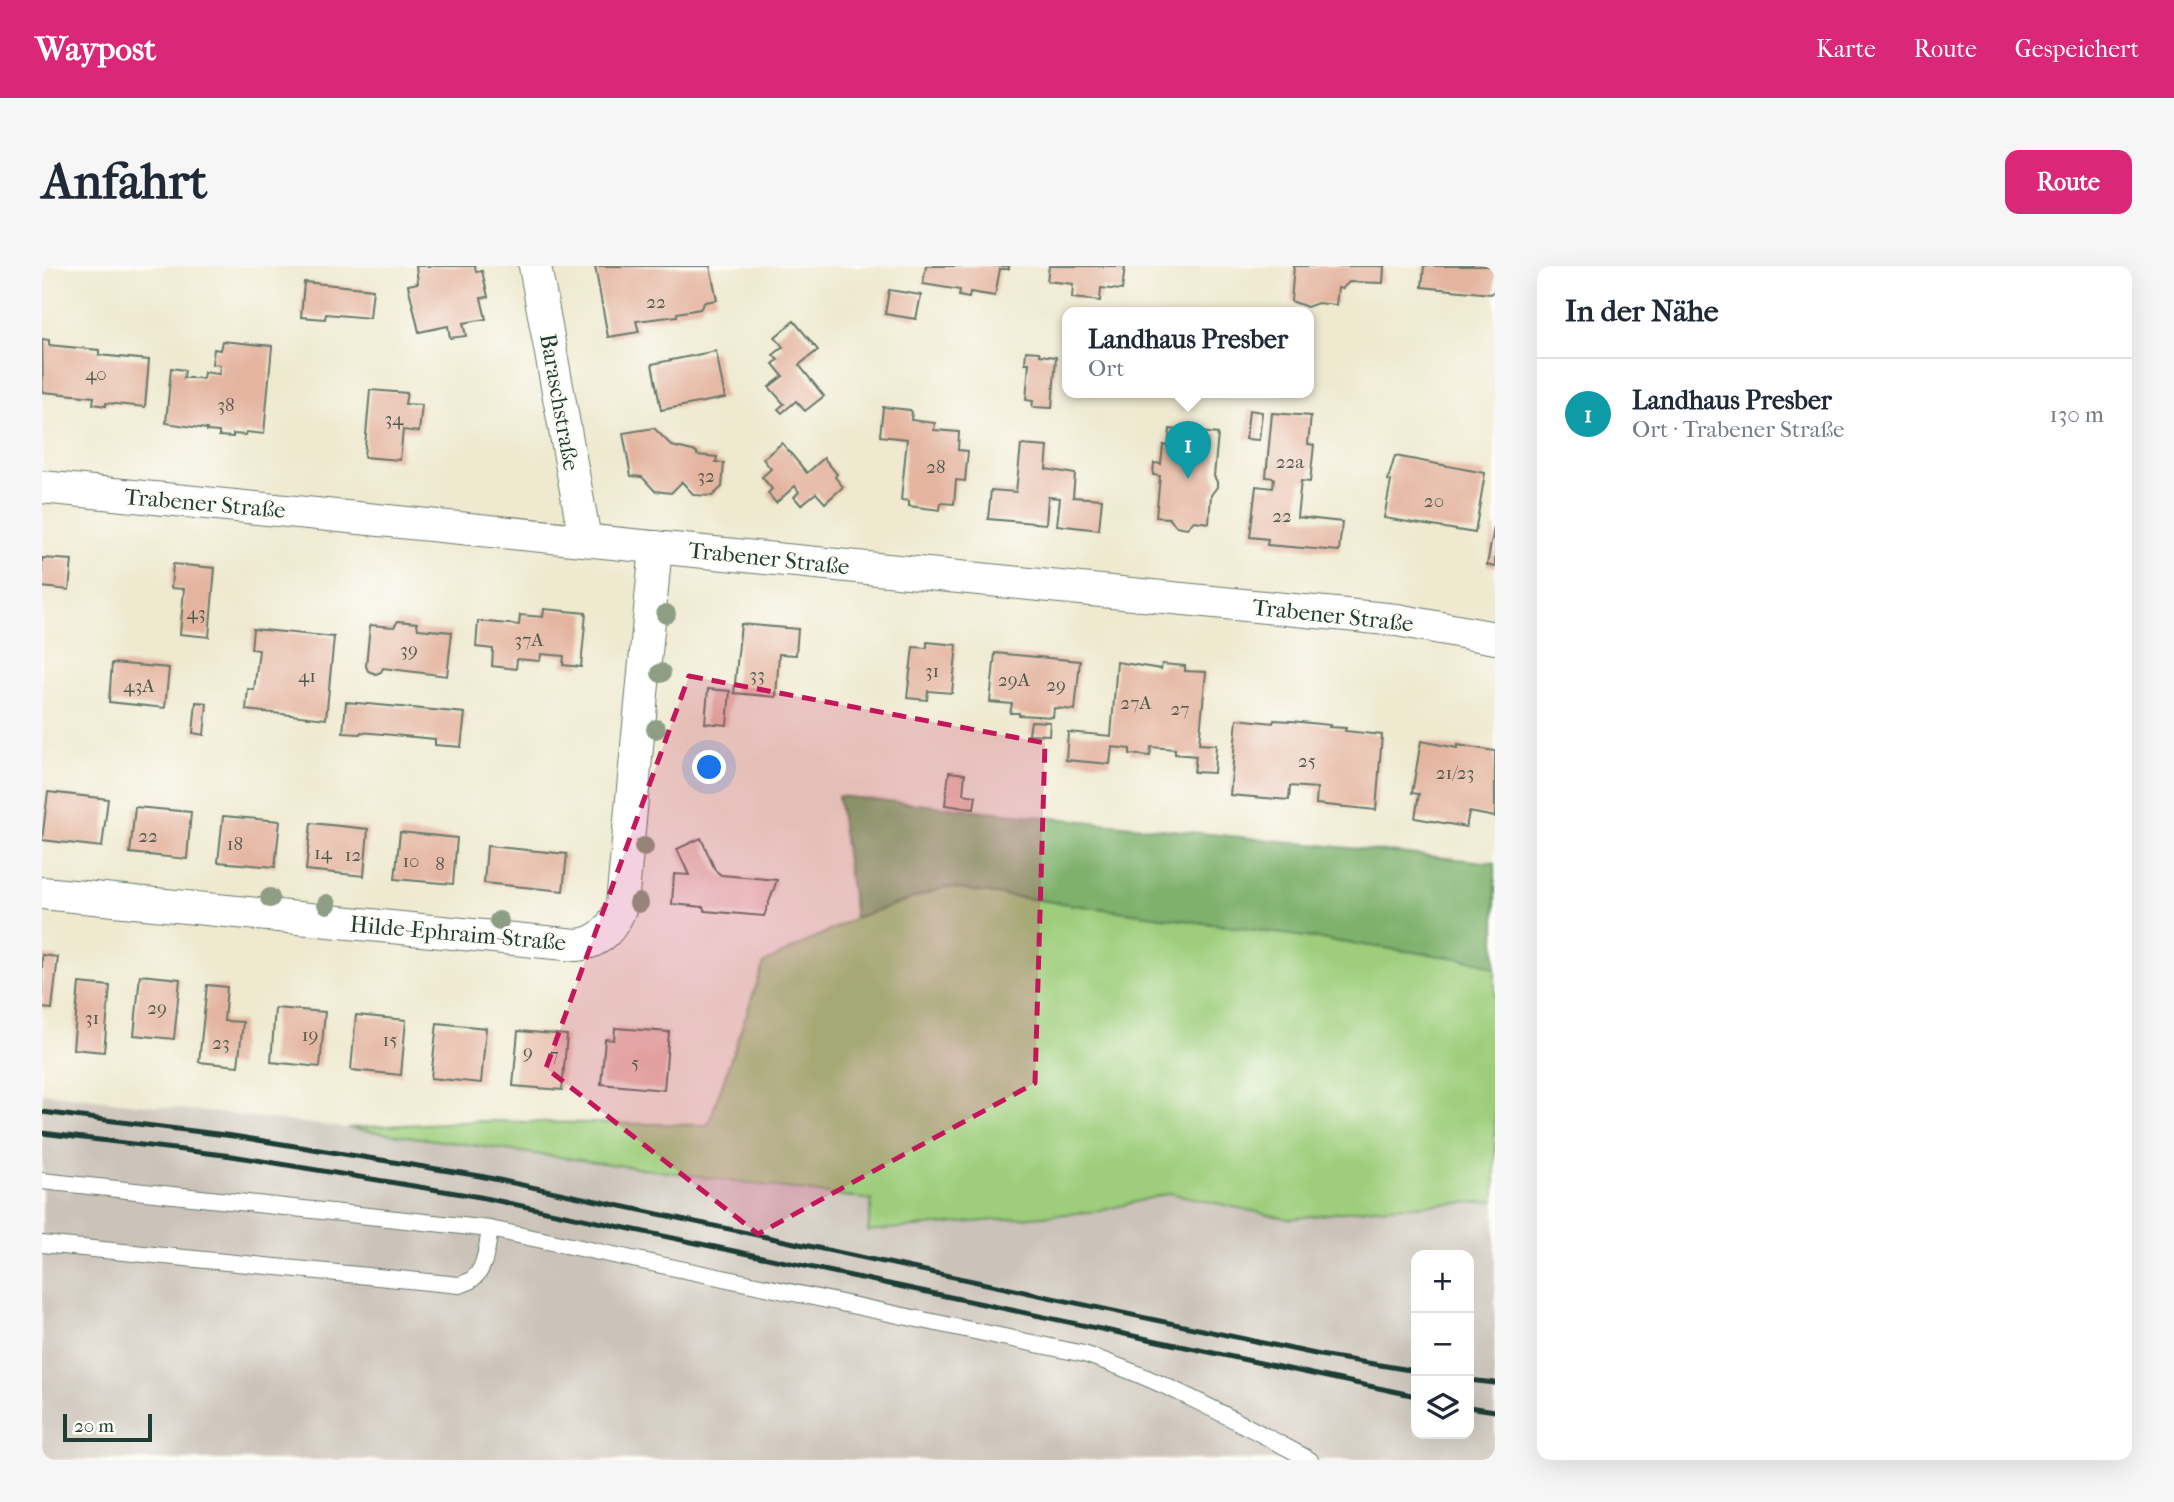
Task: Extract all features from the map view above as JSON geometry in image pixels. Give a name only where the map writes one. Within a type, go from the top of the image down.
[{"type":"street","name":"Baraschstraße","points":[[535,266],[585,539]]},
{"type":"street","name":"Trabener Straße","points":[[42,487],[1397,620],[1495,638]]},
{"type":"street","name":"Hilde-Ephraim-Straße","points":[[42,893],[588,944],[608,929],[617,918],[622,904],[656,547]]},
{"type":"lane","points":[[42,1181],[489,1229],[1084,1354],[1128,1368],[1310,1460]]},
{"type":"lane","points":[[42,1244],[459,1285],[469,1283],[478,1275],[483,1264],[489,1229]]},
{"type":"highlighted area","points":[[689,676],[1045,743],[1035,1083],[758,1234],[546,1068]]},
{"type":"shaded area","points":[[42,1093],[347,1128],[873,1200],[869,1231],[1100,1211],[1170,1193],[1289,1219],[1374,1208],[1495,1201],[1495,1460],[42,1460]]},
{"type":"green space","points":[[838,796],[1495,863],[1495,969],[1478,961],[946,887],[855,918]]},
{"type":"green space","points":[[945,887],[1478,961],[1495,969],[1495,1201],[1374,1208],[1289,1219],[1170,1193],[1100,1211],[868,1231],[872,1200],[347,1128],[481,1121],[708,1125],[764,963],[855,918]]},
{"type":"building","points":[[416,266],[475,266],[476,272],[482,271],[488,297],[481,298],[486,319],[463,323],[466,336],[450,338],[448,326],[419,332],[408,285],[418,283]]},
{"type":"building","points":[[595,266],[710,266],[717,300],[705,302],[700,309],[677,313],[677,316],[636,321],[639,332],[608,337]]},
{"type":"building","points":[[926,266],[1009,266],[1009,269],[1000,269],[995,296],[970,292],[969,298],[959,296],[960,290],[923,284]]},
{"type":"building","points":[[1049,266],[1125,266],[1122,290],[1101,288],[1100,301],[1072,298],[1073,284],[1047,281]]},
{"type":"building","points":[[1294,266],[1384,266],[1383,283],[1349,282],[1342,289],[1338,288],[1336,305],[1318,303],[1307,307],[1291,301]]},
{"type":"building","points":[[1424,266],[1495,266],[1495,290],[1491,294],[1422,287]]},
{"type":"building","points":[[304,282],[373,289],[370,318],[326,314],[325,319],[301,317]]},
{"type":"building","points":[[889,290],[921,295],[916,319],[885,314]]},
{"type":"building","points":[[794,321],[818,350],[799,365],[824,396],[805,411],[796,401],[782,413],[778,409],[784,404],[769,387],[783,376],[773,364],[778,360],[773,355],[783,347],[775,337]]},
{"type":"building","points":[[42,339],[49,340],[49,345],[99,350],[99,355],[149,360],[145,407],[106,403],[106,406],[93,404],[94,397],[43,392]]},
{"type":"building","points":[[222,341],[272,346],[264,434],[246,432],[245,435],[233,434],[233,437],[219,436],[219,432],[207,429],[166,423],[171,368],[185,370],[184,378],[203,378],[204,372],[219,374],[220,365],[212,364],[214,349],[220,350]]},
{"type":"building","points":[[716,351],[725,398],[661,410],[652,364]]},
{"type":"building","points":[[1026,351],[1056,357],[1052,408],[1032,407],[1033,401],[1026,400],[1029,363],[1025,363]]},
{"type":"building","points":[[370,390],[407,393],[405,404],[422,405],[419,432],[403,430],[400,460],[364,457]]},
{"type":"building","points":[[883,407],[910,410],[911,420],[935,423],[934,430],[959,432],[958,450],[968,451],[965,481],[956,480],[954,504],[941,503],[940,510],[909,506],[909,501],[901,500],[907,439],[880,436]]},
{"type":"building","points":[[1249,410],[1262,412],[1259,440],[1246,439]]},
{"type":"building","points":[[1272,413],[1311,416],[1308,444],[1314,445],[1310,482],[1301,481],[1297,517],[1342,522],[1339,551],[1267,545],[1268,539],[1250,537],[1256,486],[1273,488],[1274,478],[1266,477]]},
{"type":"building","points":[[654,428],[672,446],[697,452],[697,455],[717,457],[716,462],[724,463],[722,487],[712,496],[694,495],[682,482],[671,493],[655,491],[642,477],[631,476],[623,433]]},
{"type":"building","points":[[1170,429],[1218,434],[1214,476],[1217,487],[1211,495],[1209,523],[1194,521],[1187,528],[1176,526],[1169,518],[1156,517],[1160,476],[1153,475],[1154,463],[1161,464],[1163,445],[1174,446],[1174,441],[1169,441]]},
{"type":"building","points":[[782,443],[807,473],[824,458],[837,474],[835,477],[843,487],[825,503],[816,493],[801,505],[794,497],[799,492],[795,486],[776,503],[768,493],[772,489],[762,477],[771,469],[763,459]]},
{"type":"building","points":[[1021,445],[1048,447],[1046,469],[1075,474],[1073,497],[1102,499],[1099,530],[1057,525],[1060,498],[1048,497],[1046,524],[988,519],[991,490],[1016,492]]},
{"type":"building","points":[[1395,456],[1485,473],[1475,533],[1384,518],[1391,481],[1388,480]]},
{"type":"building","points":[[1495,527],[1495,567],[1487,565]]},
{"type":"building","points":[[42,558],[72,560],[69,590],[42,587]]},
{"type":"building","points":[[173,564],[215,568],[209,637],[180,634],[184,589],[171,588]]},
{"type":"building","points":[[544,609],[586,613],[581,667],[563,665],[564,656],[541,654],[540,661],[517,659],[516,669],[492,666],[493,649],[476,647],[478,621],[519,625],[520,615],[543,617]]},
{"type":"building","points":[[398,621],[417,623],[418,629],[452,632],[447,676],[383,668],[376,674],[368,671],[366,666],[370,625],[394,627]]},
{"type":"building","points":[[741,624],[798,629],[796,655],[779,654],[776,697],[734,693]]},
{"type":"building","points":[[253,629],[334,637],[326,719],[246,710],[248,689],[254,690],[259,650],[251,649]]},
{"type":"building","points":[[927,642],[957,645],[952,693],[928,691],[927,700],[907,698],[913,647],[927,648]]},
{"type":"building","points":[[995,653],[1080,661],[1075,710],[1054,708],[1053,717],[1019,715],[1010,713],[1012,704],[990,702]]},
{"type":"building","points":[[1117,662],[1161,669],[1162,664],[1185,666],[1185,671],[1206,672],[1199,744],[1216,745],[1214,773],[1194,772],[1196,756],[1175,754],[1175,749],[1151,747],[1150,756],[1130,754],[1130,749],[1112,747],[1110,764],[1066,760],[1068,732],[1111,736]]},
{"type":"building","points":[[112,663],[169,668],[165,708],[109,702]]},
{"type":"building","points":[[708,689],[730,691],[727,725],[705,723]]},
{"type":"building","points":[[196,702],[207,703],[204,735],[193,733]]},
{"type":"building","points":[[346,702],[465,713],[461,747],[435,745],[435,739],[361,732],[343,733]]},
{"type":"building","points":[[1237,719],[1330,725],[1329,727],[1346,728],[1345,731],[1382,735],[1376,810],[1316,804],[1317,788],[1290,786],[1289,800],[1230,795]]},
{"type":"building","points":[[1031,721],[1050,722],[1049,735],[1029,734]]},
{"type":"building","points":[[1421,741],[1457,748],[1457,745],[1495,751],[1495,817],[1469,812],[1466,827],[1415,818],[1419,794],[1412,793]]},
{"type":"building","points":[[949,772],[965,774],[963,794],[976,796],[974,809],[945,805]]},
{"type":"building","points":[[48,792],[108,799],[102,847],[42,840]]},
{"type":"building","points":[[135,807],[191,812],[187,859],[130,853]]},
{"type":"building","points":[[223,816],[280,821],[275,867],[218,862]]},
{"type":"building","points":[[311,823],[368,829],[364,876],[306,870]]},
{"type":"building","points":[[400,832],[457,838],[453,884],[395,879]]},
{"type":"building","points":[[701,838],[715,870],[721,875],[777,880],[764,916],[705,911],[703,907],[672,904],[674,874],[689,875],[677,849]]},
{"type":"building","points":[[487,846],[567,854],[563,891],[484,883]]},
{"type":"building","points":[[42,955],[58,957],[52,1009],[42,1008]]},
{"type":"building","points":[[140,975],[180,979],[174,1039],[134,1035]]},
{"type":"building","points":[[79,983],[110,986],[104,1052],[73,1049]]},
{"type":"building","points":[[207,985],[227,987],[224,1021],[243,1022],[238,1066],[199,1062]]},
{"type":"building","points":[[275,1008],[325,1012],[320,1067],[271,1062]]},
{"type":"building","points":[[356,1015],[406,1020],[401,1075],[351,1070]]},
{"type":"building","points":[[437,1023],[486,1028],[481,1083],[431,1078]]},
{"type":"building","points":[[615,1028],[669,1032],[664,1090],[601,1084],[605,1039],[614,1040]]},
{"type":"building","points":[[518,1031],[567,1035],[562,1090],[513,1086]]},
{"type":"railway","points":[[42,1112],[233,1136],[480,1176],[1320,1355],[1411,1370]]},
{"type":"railway","points":[[42,1133],[232,1156],[480,1197],[1411,1395]]},
{"type":"railway","points":[[1474,1381],[1495,1383]]},
{"type":"railway","points":[[1474,1408],[1495,1411]]},
{"type":"place","name":"Landhaus Presber","points":[[1188,479]]}]
